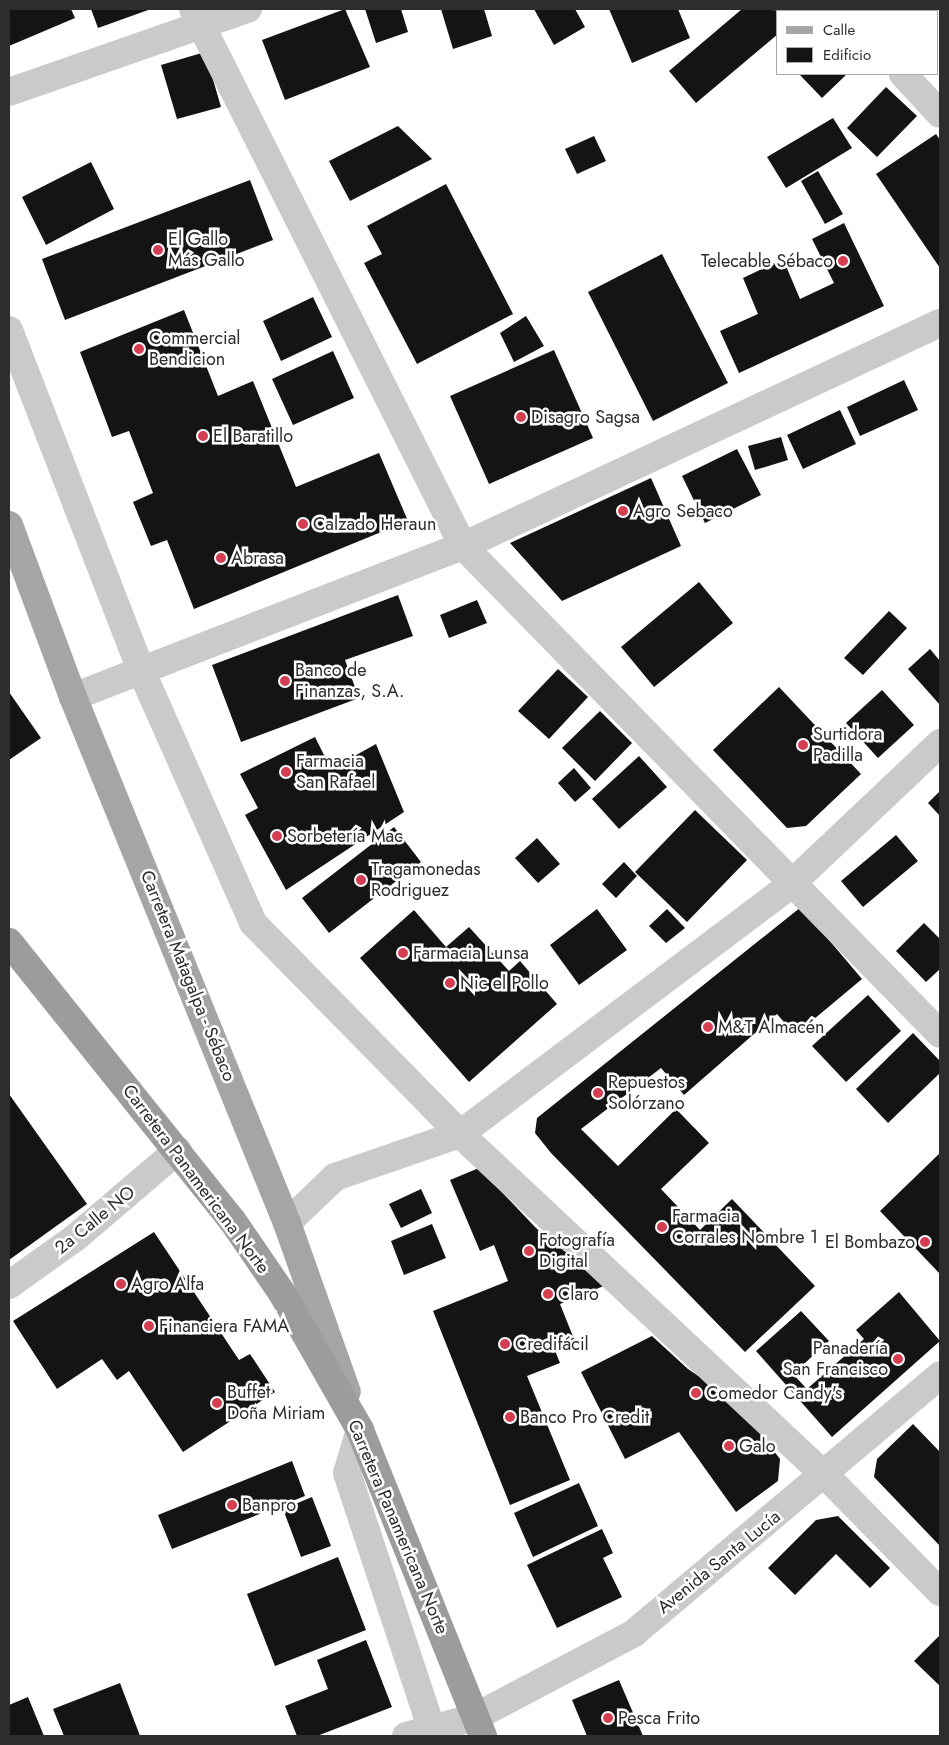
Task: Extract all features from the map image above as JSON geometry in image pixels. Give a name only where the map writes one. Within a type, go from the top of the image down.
[{"type":"highway","name":"Carretera Panamericana Norte","points":[[9,942],[178,1150],[282,1293],[360,1430],[479,1726]]},
{"type":"main road","name":"Carretera Matagalpa - Sébaco","points":[[9,525],[74,697],[287,1223],[360,1430]]},
{"type":"street","points":[[9,92],[197,17],[248,9]]},
{"type":"street","points":[[197,17],[463,546],[790,885],[940,1034]]},
{"type":"street","points":[[904,75],[940,114]]},
{"type":"street","points":[[74,697],[463,546],[940,323]]},
{"type":"street","points":[[9,330],[141,670],[253,923],[460,1134],[826,1475],[940,1592]]},
{"type":"street","points":[[287,1223],[335,1177],[460,1134],[790,885],[940,743]]},
{"type":"street","name":"2a Calle NO","points":[[9,1285],[75,1238],[178,1150]]},
{"type":"street","name":"Avenida Santa Lucía","points":[[423,1733],[479,1726],[634,1633],[826,1475],[940,1375]]},
{"type":"street","points":[[360,1430],[347,1473],[423,1733]]},
{"type":"building","points":[[9,9],[71,9],[75,18],[9,46]]},
{"type":"building","points":[[91,9],[151,9],[98,28]]},
{"type":"building","points":[[345,9],[370,67],[285,100],[262,40]]},
{"type":"building","points":[[365,9],[401,9],[408,32],[376,43]]},
{"type":"building","points":[[441,9],[484,9],[492,36],[453,49]]},
{"type":"building","points":[[534,9],[575,9],[585,27],[554,45]]},
{"type":"building","points":[[609,9],[678,9],[690,38],[632,63]]},
{"type":"building","points":[[742,9],[776,10],[776,36],[696,103],[669,71]]},
{"type":"building","points":[[205,52],[221,107],[177,119],[161,65]]},
{"type":"building","points":[[800,75],[846,75],[822,98]]},
{"type":"building","points":[[886,87],[917,116],[877,157],[847,128]]},
{"type":"building","points":[[833,118],[852,148],[786,188],[767,157]]},
{"type":"building","points":[[398,126],[432,159],[350,201],[329,161]]},
{"type":"building","points":[[936,134],[940,140],[940,268],[876,174]]},
{"type":"building","points":[[594,136],[606,161],[577,174],[565,149]]},
{"type":"building","points":[[91,162],[114,209],[46,245],[22,197]]},
{"type":"building","points":[[818,171],[843,214],[825,224],[801,181]]},
{"type":"building","name":"El Gallo Más Gallo","points":[[250,180],[273,240],[65,320],[42,259]]},
{"type":"building","points":[[446,184],[513,314],[417,364],[364,263],[382,254],[367,226]]},
{"type":"building","points":[[844,223],[884,306],[739,373],[720,331],[758,314],[743,278],[783,259],[800,299],[834,283],[812,239]]},
{"type":"building","points":[[662,254],[728,383],[653,421],[588,292]]},
{"type":"building","points":[[313,297],[332,337],[281,361],[263,321]]},
{"type":"building","points":[[184,310],[218,396],[253,381],[296,487],[379,453],[408,521],[194,609],[167,540],[151,546],[133,502],[153,493],[129,431],[112,437],[80,352]]},
{"type":"building","points":[[526,316],[544,346],[514,362],[500,333]]},
{"type":"building","name":"Disagro Sagsa","points":[[554,350],[593,438],[489,484],[450,396]]},
{"type":"building","points":[[333,351],[354,398],[293,425],[272,379]]},
{"type":"building","points":[[904,380],[918,410],[860,436],[847,407]]},
{"type":"building","points":[[840,410],[856,444],[803,469],[787,435]]},
{"type":"building","points":[[781,437],[788,460],[755,470],[748,446]]},
{"type":"building","points":[[737,449],[761,495],[705,523],[682,476]]},
{"type":"building","name":"Agro Sebaco","points":[[651,478],[681,546],[562,601],[510,543]]},
{"type":"building","points":[[699,582],[733,623],[654,687],[621,647]]},
{"type":"building","name":"Banco de Finanzas, S.A.","points":[[398,595],[413,636],[345,660],[359,698],[241,742],[212,665]]},
{"type":"building","points":[[477,600],[487,623],[449,638],[440,615]]},
{"type":"building","points":[[889,611],[907,628],[863,675],[844,658]]},
{"type":"building","points":[[930,649],[940,661],[940,705],[908,669]]},
{"type":"building","points":[[558,669],[588,697],[549,739],[518,711]]},
{"type":"building","name":"Surtidora Padilla","points":[[779,687],[861,774],[806,826],[787,828],[713,750]]},
{"type":"building","points":[[882,690],[914,725],[878,758],[846,723]]},
{"type":"building","points":[[9,692],[41,738],[9,760]]},
{"type":"building","points":[[600,711],[632,743],[595,781],[562,748]]},
{"type":"building","points":[[315,737],[331,769],[376,744],[404,812],[286,890],[245,815],[258,808],[240,774]]},
{"type":"building","points":[[639,756],[667,787],[619,829],[592,799]]},
{"type":"building","points":[[574,768],[591,788],[575,802],[558,783]]},
{"type":"building","points":[[940,791],[940,816],[928,803]]},
{"type":"building","points":[[695,810],[747,860],[687,922],[635,872]]},
{"type":"building","name":"Tragamonedas Rodriguez","points":[[394,827],[421,862],[329,933],[302,898]]},
{"type":"building","points":[[896,835],[918,861],[863,907],[841,881]]},
{"type":"building","points":[[537,838],[560,864],[538,883],[515,858]]},
{"type":"building","points":[[624,862],[637,876],[616,898],[602,884]]},
{"type":"building","points":[[801,907],[862,979],[795,1035],[777,1014],[684,1095],[661,1068],[581,1129],[618,1166],[676,1109],[709,1143],[661,1189],[700,1230],[732,1199],[815,1286],[745,1352],[551,1153],[535,1133],[537,1118]]},
{"type":"building","points":[[597,909],[627,950],[579,985],[550,945]]},
{"type":"building","points":[[667,909],[685,928],[666,943],[649,926]]},
{"type":"building","points":[[414,910],[446,947],[469,927],[509,971],[520,961],[557,1004],[469,1082],[360,958]]},
{"type":"building","points":[[924,923],[940,939],[940,969],[926,982],[896,951]]},
{"type":"building","points":[[868,995],[901,1031],[846,1082],[812,1046]]},
{"type":"building","points":[[913,1033],[940,1061],[940,1073],[888,1123],[856,1089]]},
{"type":"building","points":[[9,1094],[87,1204],[9,1260]]},
{"type":"building","name":"El Bombazo","points":[[940,1153],[940,1274],[880,1211]]},
{"type":"building","points":[[479,1168],[536,1228],[606,1285],[560,1304],[574,1339],[554,1348],[560,1363],[527,1376],[570,1480],[510,1505],[433,1311],[508,1281],[494,1245],[480,1251],[450,1180]]},
{"type":"building","points":[[421,1189],[432,1213],[401,1228],[389,1204]]},
{"type":"building","points":[[432,1224],[446,1258],[404,1275],[391,1241]]},
{"type":"building","points":[[154,1232],[239,1360],[250,1354],[275,1392],[183,1452],[129,1371],[117,1380],[102,1359],[57,1389],[13,1321]]},
{"type":"building","points":[[899,1292],[940,1341],[832,1437],[756,1351],[801,1311],[829,1341],[793,1374],[807,1389],[864,1339],[856,1330]]},
{"type":"building","points":[[652,1336],[688,1369],[737,1402],[780,1459],[778,1481],[736,1512],[679,1432],[625,1459],[581,1372]]},
{"type":"building","points":[[913,1424],[940,1452],[940,1546],[874,1477],[877,1459]]},
{"type":"building","name":"Banpro","points":[[292,1461],[305,1496],[172,1549],[158,1515]]},
{"type":"building","points":[[579,1483],[598,1526],[533,1557],[514,1513]]},
{"type":"building","points":[[312,1497],[331,1546],[301,1557],[283,1509]]},
{"type":"building","points":[[838,1516],[890,1568],[870,1588],[836,1554],[795,1595],[768,1568],[816,1520]]},
{"type":"building","points":[[602,1529],[613,1553],[603,1558],[622,1597],[557,1628],[527,1565]]},
{"type":"building","points":[[338,1557],[366,1630],[275,1666],[247,1594]]},
{"type":"building","points":[[940,1635],[940,1686],[914,1661]]},
{"type":"building","points":[[366,1640],[392,1707],[317,1736],[297,1736],[285,1706],[328,1689],[317,1660]]},
{"type":"building","name":"Pesca Frito","points":[[619,1680],[643,1736],[587,1736],[572,1700]]},
{"type":"building","points":[[120,1683],[140,1736],[64,1736],[53,1709]]},
{"type":"building","points":[[28,1697],[44,1736],[9,1736],[9,1705]]},
{"type":"place","name":"El Gallo Más Gallo","points":[[158,250]]},
{"type":"place","name":"Telecable Sébaco","points":[[843,261]]},
{"type":"place","name":"Commercial Bendicion","points":[[139,349]]},
{"type":"place","name":"Disagro Sagsa","points":[[521,417]]},
{"type":"place","name":"El Baratillo","points":[[203,436]]},
{"type":"place","name":"Agro Sebaco","points":[[623,511]]},
{"type":"place","name":"Calzado Heraun","points":[[303,524]]},
{"type":"place","name":"Abrasa","points":[[221,558]]},
{"type":"place","name":"Banco de Finanzas, S.A.","points":[[285,681]]},
{"type":"place","name":"Surtidora Padilla","points":[[803,745]]},
{"type":"place","name":"Farmacia San Rafael","points":[[286,772]]},
{"type":"place","name":"Sorbetería Mac","points":[[277,836]]},
{"type":"place","name":"Tragamonedas Rodriguez","points":[[361,880]]},
{"type":"place","name":"Farmacia Lunsa","points":[[403,953]]},
{"type":"place","name":"Nic el Pollo","points":[[450,983]]},
{"type":"place","name":"M&T Almacén","points":[[708,1027]]},
{"type":"place","name":"Repuestos Solórzano","points":[[598,1093]]},
{"type":"place","name":"Farmacia Corrales Nombre 1","points":[[662,1227]]},
{"type":"place","name":"El Bombazo","points":[[925,1242]]},
{"type":"place","name":"Fotografía Digital","points":[[529,1251]]},
{"type":"place","name":"Agro Alfa","points":[[121,1284]]},
{"type":"place","name":"Claro","points":[[548,1294]]},
{"type":"place","name":"Financiera FAMA","points":[[149,1326]]},
{"type":"place","name":"Credifácil","points":[[505,1344]]},
{"type":"place","name":"Panadería San Francisco","points":[[898,1359]]},
{"type":"place","name":"Comedor Candy's","points":[[696,1393]]},
{"type":"place","name":"Buffet Doña Miriam","points":[[217,1403]]},
{"type":"place","name":"Banco Pro Credit","points":[[510,1417]]},
{"type":"place","name":"Galo","points":[[729,1446]]},
{"type":"place","name":"Banpro","points":[[232,1505]]},
{"type":"place","name":"Pesca Frito","points":[[608,1718]]}]
